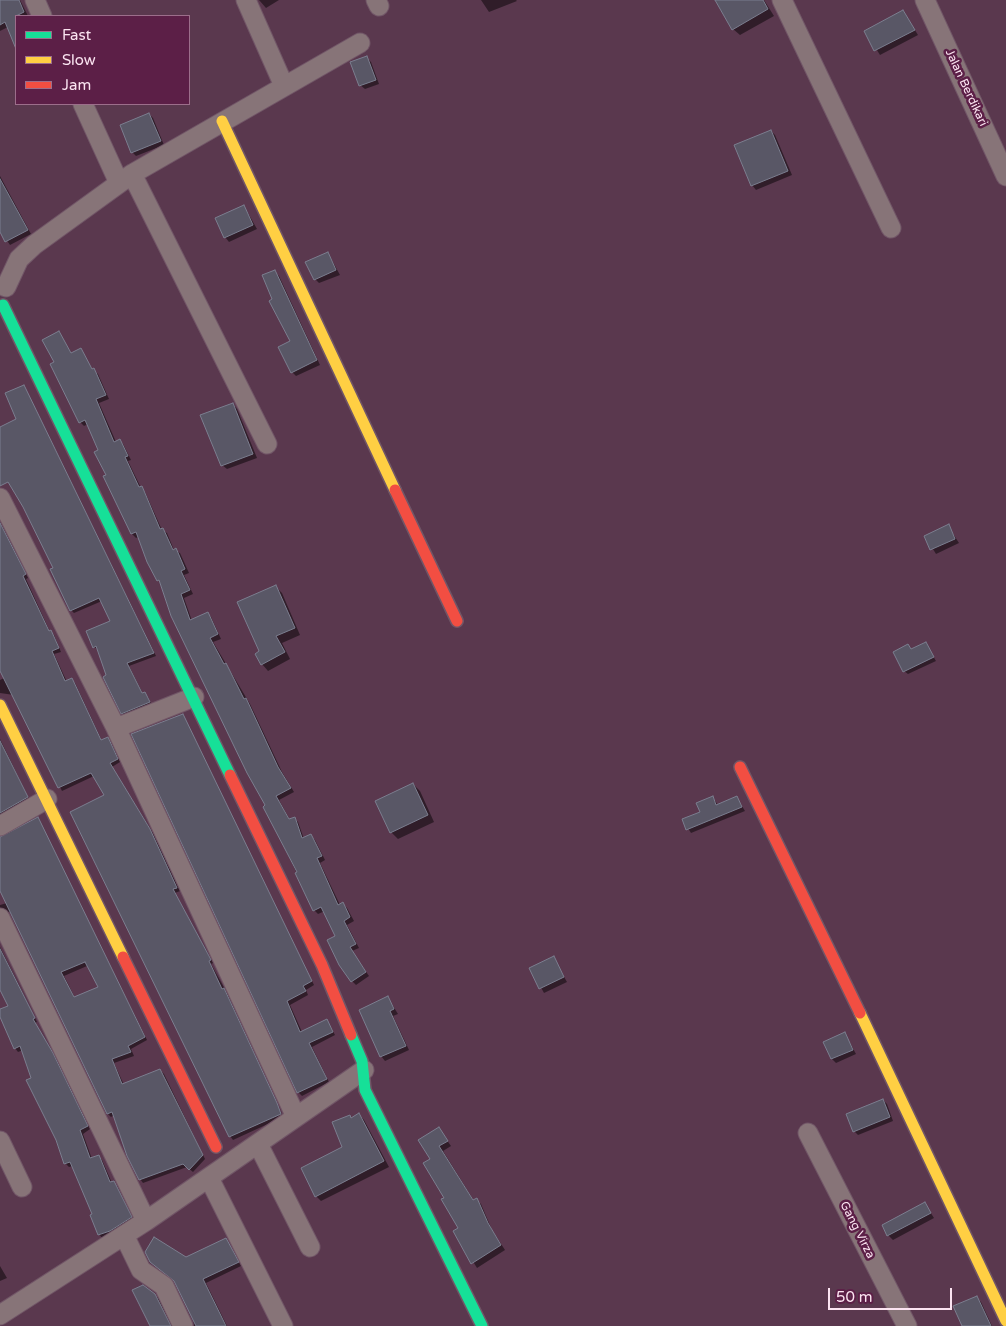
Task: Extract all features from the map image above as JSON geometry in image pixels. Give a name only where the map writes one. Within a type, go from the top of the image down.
[{"type":"street","points":[[35,0],[42,15]]},
{"type":"street","points":[[246,0],[284,86]]},
{"type":"street","points":[[782,0],[890,228]]},
{"type":"street","name":"Jalan Berdikari","points":[[925,0],[1006,176]]},
{"type":"street","points":[[360,44],[222,121],[126,179],[34,245],[19,259],[2,294],[322,965],[364,1070],[365,1090],[389,1135],[482,1326]]},
{"type":"street","points":[[84,105],[126,179],[267,444]]},
{"type":"street","points":[[222,121],[457,621]]},
{"type":"street","points":[[0,498],[116,728],[296,1117]]},
{"type":"street","points":[[116,728],[194,697]]},
{"type":"street","points":[[0,705],[216,1147]]},
{"type":"street","points":[[740,767],[847,985],[1006,1321]]},
{"type":"street","points":[[0,826],[47,799]]},
{"type":"street","points":[[0,918],[146,1221]]},
{"type":"street","points":[[0,1315],[146,1221],[364,1070]]},
{"type":"street","name":"Gang Virza","points":[[808,1133],[907,1326]]},
{"type":"street","points":[[0,1141],[22,1187]]},
{"type":"street","points":[[258,1144],[310,1247]]},
{"type":"street","points":[[209,1178],[283,1326]]},
{"type":"street","points":[[124,1235],[141,1270],[164,1286],[183,1326]]},
{"type":"building","points":[[0,0],[19,0],[24,12],[15,15],[15,47],[5,22],[0,25]]},
{"type":"building","points":[[715,0],[763,0],[768,9],[732,30]]},
{"type":"building","points":[[903,10],[915,30],[874,51],[864,31]]},
{"type":"building","points":[[367,56],[376,80],[359,86],[350,62]]},
{"type":"building","points":[[149,113],[161,141],[131,153],[120,125]]},
{"type":"building","points":[[771,130],[788,171],[751,186],[734,145]]},
{"type":"building","points":[[0,179],[28,230],[5,242],[0,232]]},
{"type":"building","points":[[244,205],[253,225],[224,238],[215,218]]},
{"type":"building","points":[[328,252],[336,270],[314,280],[305,262]]},
{"type":"building","points":[[275,270],[317,360],[291,373],[278,347],[290,341],[269,301],[272,299],[262,275]]},
{"type":"building","points":[[59,331],[71,353],[81,348],[92,369],[94,368],[106,395],[96,399],[114,442],[120,439],[128,456],[125,457],[139,487],[142,486],[160,529],[163,528],[173,550],[176,548],[185,569],[181,571],[190,590],[181,594],[190,620],[208,612],[218,634],[210,638],[224,664],[226,663],[244,699],[246,698],[278,767],[291,788],[276,796],[289,819],[295,817],[302,838],[311,834],[322,856],[317,858],[338,905],[343,902],[350,917],[344,921],[356,944],[350,947],[366,972],[351,982],[339,965],[327,940],[335,936],[321,907],[313,911],[295,873],[297,872],[263,807],[265,805],[247,773],[171,616],[159,580],[157,581],[147,562],[136,532],[131,534],[103,476],[106,475],[94,452],[98,450],[85,420],[79,423],[50,364],[54,362],[42,340]]},
{"type":"building","points":[[24,385],[154,653],[127,663],[142,693],[145,692],[150,702],[121,714],[103,677],[106,675],[96,646],[93,648],[86,631],[110,621],[99,598],[70,611],[50,569],[53,568],[23,507],[8,482],[0,486],[0,427],[16,419],[5,393]]},
{"type":"building","points":[[233,403],[253,454],[221,466],[200,415]]},
{"type":"building","points":[[0,523],[26,574],[23,576],[59,648],[52,651],[65,681],[72,678],[101,740],[108,737],[118,759],[110,763],[150,829],[177,888],[173,889],[211,960],[209,961],[222,989],[224,988],[277,1103],[281,1114],[229,1137],[70,812],[104,795],[91,773],[58,788],[0,671]]},
{"type":"building","points":[[949,524],[955,539],[930,550],[924,536]]},
{"type":"building","points":[[276,585],[295,628],[276,636],[285,652],[261,665],[255,654],[259,651],[237,602]]},
{"type":"building","points":[[926,642],[934,657],[903,672],[893,652],[908,644],[911,649]]},
{"type":"building","points":[[183,714],[312,981],[303,986],[306,991],[287,1001],[300,1032],[327,1019],[333,1032],[309,1043],[327,1079],[297,1093],[131,734]]},
{"type":"building","points":[[0,741],[28,797],[0,813]]},
{"type":"building","points":[[413,783],[428,815],[390,833],[375,801]]},
{"type":"building","points":[[713,796],[716,805],[737,796],[742,807],[686,830],[682,819],[700,812],[696,803]]},
{"type":"building","points":[[38,817],[145,1037],[128,1046],[131,1052],[112,1059],[122,1084],[160,1069],[203,1155],[189,1170],[183,1164],[139,1180],[127,1156],[112,1112],[107,1114],[0,891],[0,837]],"holes":[[[85,962],[98,987],[74,997],[61,972]]]},
{"type":"building","points":[[0,949],[35,1018],[33,1019],[53,1053],[88,1126],[80,1130],[90,1158],[99,1155],[110,1182],[114,1181],[132,1217],[110,1231],[98,1235],[90,1215],[92,1214],[70,1162],[64,1164],[56,1140],[26,1080],[31,1078],[20,1046],[14,1049],[0,1017],[0,1009],[8,1006],[0,990]]},
{"type":"building","points":[[554,956],[564,977],[539,989],[529,968]]},
{"type":"building","points":[[388,996],[394,1009],[390,1011],[406,1046],[380,1057],[359,1010]]},
{"type":"building","points":[[845,1032],[853,1050],[831,1059],[823,1042]]},
{"type":"building","points":[[883,1099],[890,1117],[853,1132],[846,1114]]},
{"type":"building","points":[[359,1113],[384,1161],[315,1197],[301,1168],[342,1147],[332,1122],[350,1115],[351,1118]]},
{"type":"building","points":[[439,1127],[448,1141],[439,1146],[473,1200],[477,1198],[488,1223],[501,1245],[471,1264],[453,1231],[458,1228],[441,1199],[444,1198],[423,1163],[430,1159],[418,1140]]},
{"type":"building","points":[[925,1202],[931,1213],[887,1236],[882,1225]]},
{"type":"building","points":[[154,1237],[186,1257],[226,1238],[239,1262],[203,1279],[226,1326],[196,1326],[174,1281],[150,1262],[145,1252]]},
{"type":"building","points":[[143,1285],[155,1294],[171,1326],[150,1326],[132,1290]]},
{"type":"building","points":[[977,1296],[991,1326],[962,1326],[953,1306]]},
{"type":"traffic: fast","points":[[3,305],[230,775]]},
{"type":"traffic: fast","points":[[351,1035],[362,1061],[365,1090],[482,1326]]},
{"type":"traffic: slow","points":[[222,121],[395,490]]},
{"type":"traffic: slow","points":[[0,705],[123,957]]},
{"type":"traffic: slow","points":[[860,1013],[1006,1321]]},
{"type":"traffic: jam","points":[[395,490],[457,621]]},
{"type":"traffic: jam","points":[[740,767],[860,1013]]},
{"type":"traffic: jam","points":[[230,775],[322,965],[351,1035]]},
{"type":"traffic: jam","points":[[123,957],[216,1147]]}]
